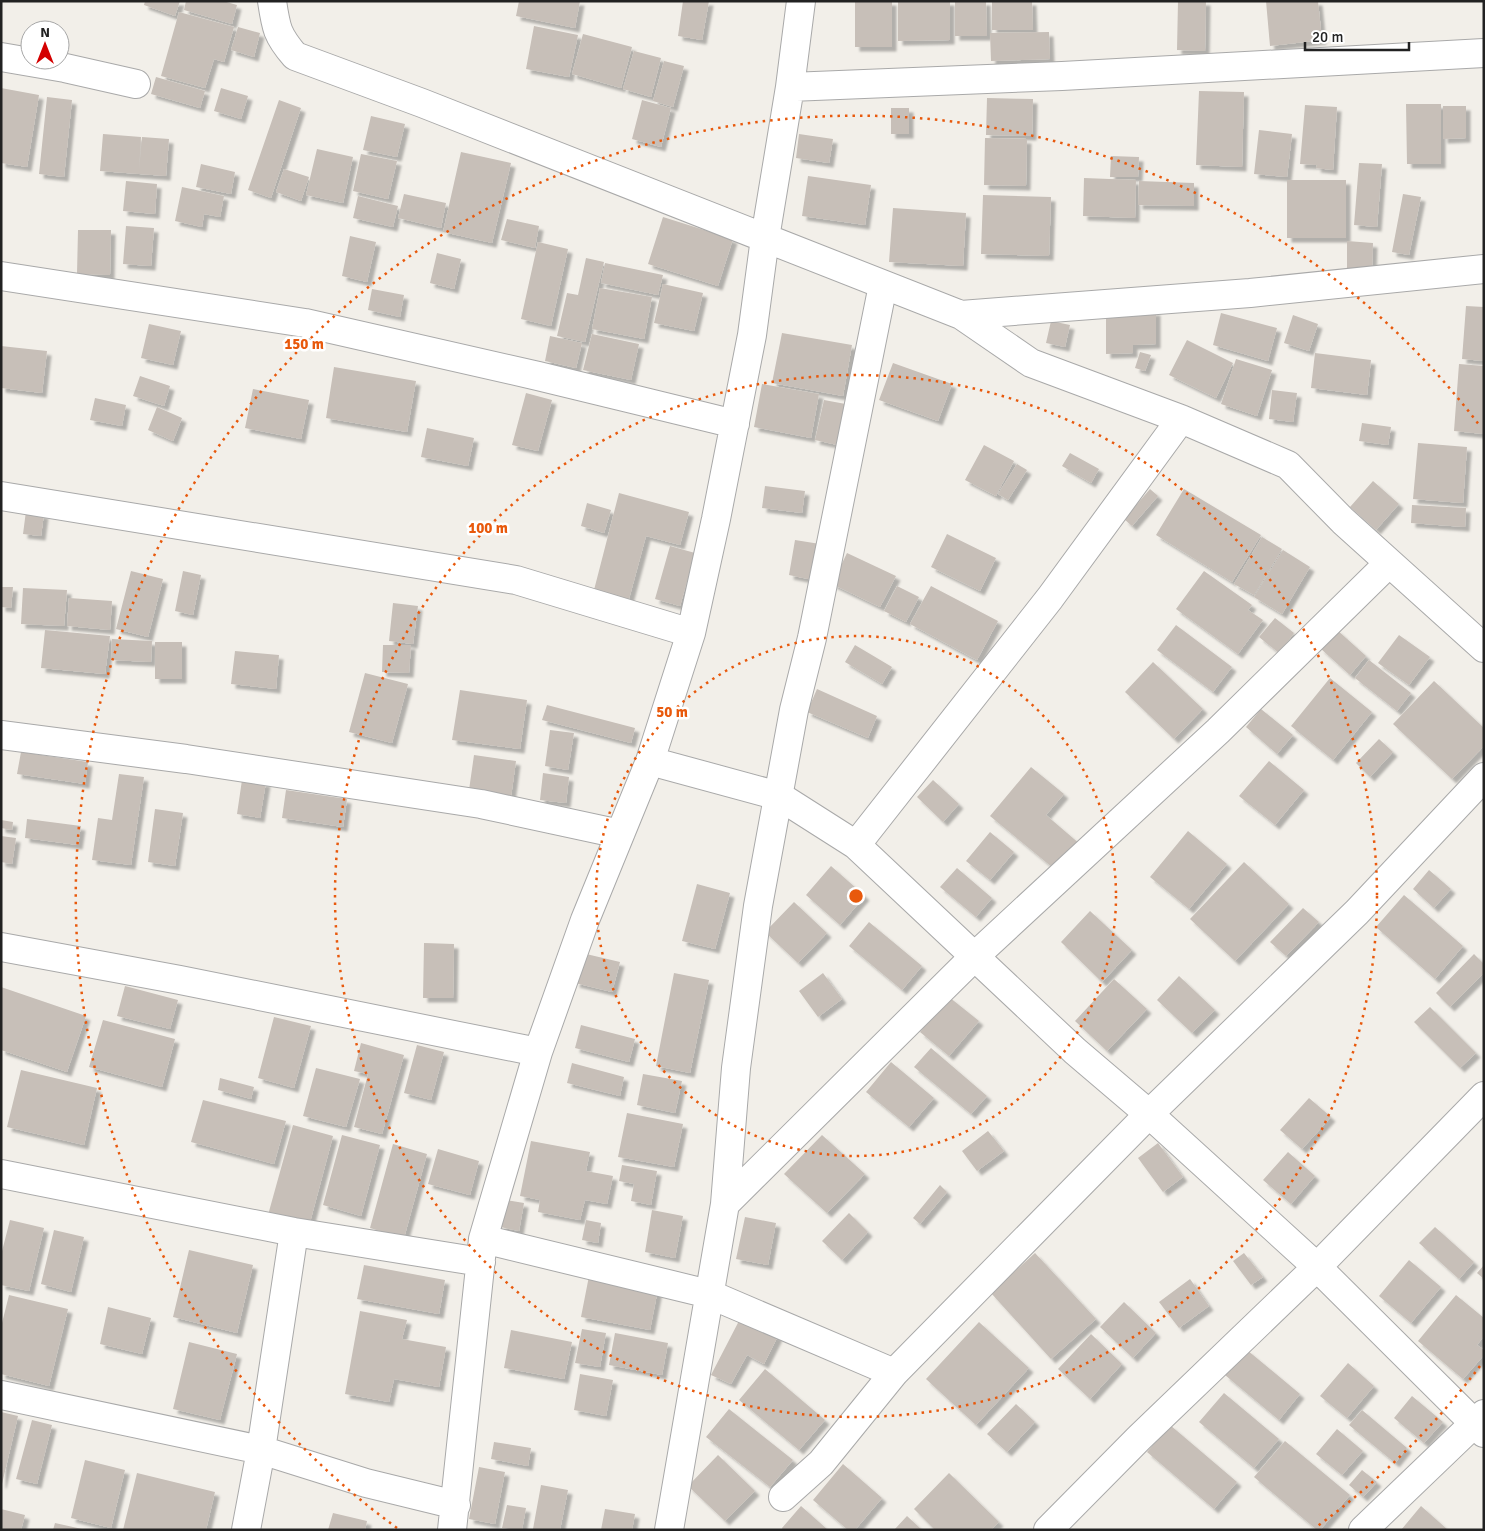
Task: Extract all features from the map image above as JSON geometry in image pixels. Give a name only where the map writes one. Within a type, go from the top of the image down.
[{"type":"street","points":[[272,1],[275,26],[284,43],[295,56],[422,103],[961,315],[1031,363],[1181,419],[1288,465],[1343,521],[1484,648]]},
{"type":"street","points":[[1,1395],[262,1450],[366,1484],[454,1517],[482,1251],[538,1052],[584,920],[650,761],[691,633],[716,519],[752,335],[765,238],[790,87],[800,1]]},
{"type":"street","points":[[790,87],[1062,76],[1484,53]]},
{"type":"street","points":[[1,58],[65,68],[136,84]]},
{"type":"street","points":[[961,315],[1250,293],[1484,269]]},
{"type":"street","points":[[1,276],[305,322],[735,424]]},
{"type":"street","points":[[669,1530],[725,1204],[738,1059],[758,906],[794,710],[814,628],[883,284]]},
{"type":"street","points":[[856,845],[1050,598],[1181,419]]},
{"type":"street","points":[[1,496],[516,580],[691,633]]},
{"type":"street","points":[[725,1204],[974,956],[1218,731],[1390,563]]},
{"type":"street","points":[[1,735],[186,759],[481,804],[620,834]]},
{"type":"street","points":[[650,761],[779,796],[856,845],[1075,1051],[1149,1114],[1317,1267],[1481,1423],[1363,1530]]},
{"type":"street","points":[[783,1497],[821,1463],[894,1373],[1149,1114],[1357,912],[1484,777]]},
{"type":"street","points":[[1,947],[190,982],[538,1052]]},
{"type":"street","points":[[1048,1530],[1139,1438],[1317,1267],[1484,1096]]},
{"type":"street","points":[[1,1174],[294,1232],[482,1251],[709,1294],[894,1373]]},
{"type":"street","points":[[246,1530],[262,1450],[294,1232]]},
{"type":"building","points":[[145,1],[180,1],[175,16],[144,5]]},
{"type":"building","points":[[186,1],[223,1],[237,5],[232,24],[184,10]]},
{"type":"building","points":[[519,1],[580,1],[575,28],[516,16]]},
{"type":"building","points":[[683,1],[709,1],[702,40],[678,36]]},
{"type":"building","points":[[855,1],[892,1],[892,47],[855,47]]},
{"type":"building","points":[[898,1],[950,1],[950,40],[898,41]]},
{"type":"building","points":[[955,1],[986,1],[987,36],[955,36]]},
{"type":"building","points":[[992,1],[1032,1],[1033,30],[992,30]]},
{"type":"building","points":[[1178,1],[1206,1],[1205,51],[1177,50]]},
{"type":"building","points":[[1266,1],[1318,1],[1322,40],[1270,46]]},
{"type":"building","points":[[179,12],[234,27],[224,62],[214,59],[205,88],[161,76]]},
{"type":"building","points":[[534,26],[578,35],[569,77],[526,69]]},
{"type":"building","points":[[238,27],[260,33],[254,57],[231,50]]},
{"type":"building","points":[[1049,32],[1050,59],[991,61],[990,33]]},
{"type":"building","points":[[583,34],[632,47],[621,88],[572,74]]},
{"type":"building","points":[[634,51],[661,58],[651,97],[623,89]]},
{"type":"building","points":[[664,61],[684,66],[673,107],[653,101]]},
{"type":"building","points":[[156,77],[205,91],[200,108],[151,94]]},
{"type":"building","points":[[1,88],[39,95],[27,167],[1,163]]},
{"type":"building","points":[[221,88],[248,96],[241,119],[214,111]]},
{"type":"building","points":[[1199,91],[1244,92],[1242,167],[1196,165]]},
{"type":"building","points":[[47,97],[72,100],[64,177],[39,174]]},
{"type":"building","points":[[987,98],[1033,99],[1032,136],[986,135]]},
{"type":"building","points":[[279,100],[301,108],[271,198],[248,190]]},
{"type":"building","points":[[642,100],[671,108],[661,147],[632,139]]},
{"type":"building","points":[[1406,104],[1441,104],[1441,164],[1407,164]]},
{"type":"building","points":[[1305,105],[1337,107],[1333,170],[1316,168],[1317,165],[1300,164]]},
{"type":"building","points":[[1443,106],[1466,106],[1466,138],[1443,139]]},
{"type":"building","points":[[891,108],[909,108],[909,134],[891,134]]},
{"type":"building","points":[[371,116],[405,124],[397,157],[363,150]]},
{"type":"building","points":[[1259,130],[1292,134],[1287,177],[1254,174]]},
{"type":"building","points":[[103,134],[141,137],[139,170],[142,137],[169,139],[166,176],[100,171]]},
{"type":"building","points":[[799,134],[833,139],[829,163],[796,158]]},
{"type":"building","points":[[985,138],[1027,139],[1026,186],[984,185]]},
{"type":"building","points":[[317,149],[353,157],[343,203],[306,195]]},
{"type":"building","points":[[461,152],[511,163],[492,243],[443,232]]},
{"type":"building","points":[[361,154],[397,161],[388,199],[353,191]]},
{"type":"building","points":[[1111,156],[1139,157],[1138,177],[1110,177]]},
{"type":"building","points":[[1359,163],[1382,164],[1377,227],[1354,225]]},
{"type":"building","points":[[201,164],[235,172],[231,194],[196,187]]},
{"type":"building","points":[[284,169],[309,177],[301,201],[276,192]]},
{"type":"building","points":[[808,176],[871,185],[865,225],[802,216]]},
{"type":"building","points":[[1084,178],[1136,180],[1135,218],[1083,216]]},
{"type":"building","points":[[1287,180],[1346,180],[1346,238],[1287,238]]},
{"type":"building","points":[[126,181],[157,184],[155,214],[123,211]]},
{"type":"building","points":[[1139,181],[1194,183],[1194,206],[1138,205]]},
{"type":"building","points":[[182,187],[224,196],[220,217],[204,214],[202,227],[175,221]]},
{"type":"building","points":[[404,194],[446,203],[441,228],[398,218]]},
{"type":"building","points":[[1403,194],[1421,197],[1409,255],[1392,252]]},
{"type":"building","points":[[983,195],[1051,197],[1049,256],[981,254]]},
{"type":"building","points":[[358,196],[398,206],[393,227],[353,218]]},
{"type":"building","points":[[893,208],[966,213],[963,266],[889,262]]},
{"type":"building","points":[[663,217],[733,239],[718,286],[648,264]]},
{"type":"building","points":[[507,219],[539,226],[535,248],[501,240]]},
{"type":"building","points":[[126,226],[154,228],[151,266],[123,264]]},
{"type":"building","points":[[78,230],[111,230],[110,275],[77,274]]},
{"type":"building","points":[[350,236],[376,242],[367,282],[342,276]]},
{"type":"building","points":[[1347,241],[1373,243],[1372,270],[1347,269]]},
{"type":"building","points":[[538,242],[568,249],[551,326],[521,319]]},
{"type":"building","points":[[437,253],[461,259],[454,289],[430,283]]},
{"type":"building","points":[[586,258],[604,262],[585,342],[557,336],[567,293],[578,295]]},
{"type":"building","points":[[605,263],[663,275],[658,295],[601,283]]},
{"type":"building","points":[[663,284],[703,293],[694,331],[654,323]]},
{"type":"building","points":[[600,288],[652,297],[644,339],[592,329]]},
{"type":"building","points":[[372,289],[404,295],[400,317],[368,310]]},
{"type":"building","points":[[1466,306],[1484,307],[1484,361],[1462,359]]},
{"type":"building","points":[[1156,311],[1156,344],[1133,345],[1133,353],[1106,354],[1106,312]]},
{"type":"building","points":[[1221,313],[1277,328],[1268,361],[1213,345]]},
{"type":"building","points":[[1293,315],[1318,324],[1309,351],[1284,343]]},
{"type":"building","points":[[1051,321],[1070,325],[1065,347],[1046,343]]},
{"type":"building","points":[[149,324],[181,331],[173,365],[141,358]]},
{"type":"building","points":[[782,333],[852,345],[843,396],[772,383]]},
{"type":"building","points":[[592,334],[639,344],[631,380],[583,370]]},
{"type":"building","points":[[550,336],[582,343],[576,368],[545,361]]},
{"type":"building","points":[[1187,340],[1233,363],[1216,398],[1169,375]]},
{"type":"building","points":[[1,346],[47,351],[42,393],[1,388]]},
{"type":"building","points":[[1140,352],[1151,355],[1145,371],[1135,368]]},
{"type":"building","points":[[1315,353],[1371,360],[1367,395],[1311,388]]},
{"type":"building","points":[[1236,359],[1272,370],[1257,416],[1221,404]]},
{"type":"building","points":[[893,363],[952,384],[938,421],[879,400]]},
{"type":"building","points":[[1459,364],[1484,366],[1484,434],[1454,431]]},
{"type":"building","points":[[334,367],[416,381],[407,432],[326,418]]},
{"type":"building","points":[[140,376],[170,386],[164,406],[133,396]]},
{"type":"building","points":[[762,384],[819,394],[811,438],[754,427]]},
{"type":"building","points":[[253,389],[309,400],[301,439],[245,428]]},
{"type":"building","points":[[1272,390],[1297,393],[1293,422],[1269,419]]},
{"type":"building","points":[[526,393],[552,400],[538,451],[512,445]]},
{"type":"building","points":[[95,398],[126,405],[122,426],[90,420]]},
{"type":"building","points":[[824,400],[851,405],[842,446],[815,440]]},
{"type":"building","points":[[157,407],[182,418],[173,441],[148,430]]},
{"type":"building","points":[[1362,423],[1391,427],[1388,445],[1359,441]]},
{"type":"building","points":[[427,428],[474,438],[468,466],[421,457]]},
{"type":"building","points":[[1418,443],[1467,447],[1463,503],[1413,499]]},
{"type":"building","points":[[984,445],[1014,461],[996,496],[965,480]]},
{"type":"building","points":[[1070,453],[1099,469],[1091,483],[1062,466]]},
{"type":"building","points":[[1017,464],[1027,470],[1008,500],[998,494]]},
{"type":"building","points":[[1373,481],[1399,504],[1376,530],[1350,507]]},
{"type":"building","points":[[765,486],[805,491],[802,513],[762,508]]},
{"type":"building","points":[[1150,489],[1158,496],[1132,526],[1124,519]]},
{"type":"building","points":[[1184,489],[1261,535],[1232,582],[1156,535]]},
{"type":"building","points":[[619,493],[689,512],[680,545],[646,536],[629,599],[594,590]]},
{"type":"building","points":[[587,503],[611,510],[604,533],[581,526]]},
{"type":"building","points":[[1412,505],[1466,508],[1465,527],[1411,523]]},
{"type":"building","points":[[26,511],[44,514],[41,536],[23,534]]},
{"type":"building","points":[[947,534],[996,558],[980,591],[931,567]]},
{"type":"building","points":[[1262,537],[1282,549],[1254,595],[1234,584]]},
{"type":"building","points":[[795,540],[820,544],[813,580],[789,575]]},
{"type":"building","points":[[670,546],[695,553],[680,606],[655,599]]},
{"type":"building","points":[[1283,550],[1310,567],[1282,614],[1254,597]]},
{"type":"building","points":[[847,553],[896,576],[880,607],[832,584]]},
{"type":"building","points":[[131,571],[163,579],[148,637],[116,629]]},
{"type":"building","points":[[183,571],[201,575],[193,615],[175,611]]},
{"type":"building","points":[[1204,571],[1252,605],[1248,610],[1263,620],[1238,654],[1176,609]]},
{"type":"building","points":[[897,586],[919,597],[906,622],[884,611]]},
{"type":"building","points":[[931,586],[998,621],[977,660],[910,624]]},
{"type":"building","points":[[1,587],[13,587],[11,608],[1,607]]},
{"type":"building","points":[[23,588],[67,590],[64,626],[21,624]]},
{"type":"building","points":[[69,598],[112,601],[110,630],[67,626]]},
{"type":"building","points":[[393,603],[418,606],[413,644],[389,641]]},
{"type":"building","points":[[1275,618],[1294,633],[1279,653],[1259,637]]},
{"type":"building","points":[[1176,625],[1232,667],[1213,692],[1157,650]]},
{"type":"building","points":[[1336,629],[1366,656],[1350,675],[1320,648]]},
{"type":"building","points":[[45,630],[110,636],[105,674],[41,668]]},
{"type":"building","points":[[1399,635],[1430,657],[1409,685],[1378,663]]},
{"type":"building","points":[[112,639],[152,641],[151,662],[111,660]]},
{"type":"building","points":[[155,642],[182,642],[182,679],[155,679]]},
{"type":"building","points":[[383,645],[411,645],[409,673],[382,672]]},
{"type":"building","points":[[855,645],[892,667],[882,684],[845,662]]},
{"type":"building","points":[[235,651],[279,655],[276,689],[231,684]]},
{"type":"building","points":[[1369,660],[1411,693],[1397,711],[1355,678]]},
{"type":"building","points":[[1153,662],[1203,709],[1174,739],[1125,692]]},
{"type":"building","points":[[365,673],[408,684],[392,743],[349,732]]},
{"type":"building","points":[[1330,678],[1372,712],[1333,760],[1291,726]]},
{"type":"building","points":[[1434,681],[1484,728],[1484,746],[1452,779],[1393,724]]},
{"type":"building","points":[[817,689],[877,716],[868,738],[807,712]]},
{"type":"building","points":[[460,690],[527,700],[520,749],[452,740]]},
{"type":"building","points":[[547,705],[635,728],[631,743],[542,720]]},
{"type":"building","points":[[1261,709],[1293,735],[1277,754],[1246,727]]},
{"type":"building","points":[[550,730],[574,733],[568,770],[545,766]]},
{"type":"building","points":[[1379,739],[1393,752],[1370,777],[1356,763]]},
{"type":"building","points":[[21,752],[88,762],[85,784],[17,774]]},
{"type":"building","points":[[474,755],[516,761],[511,797],[469,790]]},
{"type":"building","points":[[1269,761],[1304,790],[1275,825],[1239,796]]},
{"type":"building","points":[[1031,767],[1064,794],[1046,815],[1081,845],[1058,872],[990,816]]},
{"type":"building","points":[[543,773],[569,777],[566,803],[540,800]]},
{"type":"building","points":[[119,774],[144,777],[131,865],[92,860],[98,818],[112,820]]},
{"type":"building","points":[[242,780],[266,782],[260,818],[237,814]]},
{"type":"building","points":[[933,780],[959,804],[943,822],[917,797]]},
{"type":"building","points":[[286,790],[347,799],[343,827],[282,818]]},
{"type":"building","points":[[155,809],[183,813],[175,866],[148,862]]},
{"type":"building","points":[[27,819],[81,826],[78,845],[25,838]]},
{"type":"building","points":[[1,820],[13,822],[12,830],[1,828]]},
{"type":"building","points":[[1188,831],[1227,864],[1189,909],[1150,877]]},
{"type":"building","points":[[990,832],[1014,852],[990,880],[966,861]]},
{"type":"building","points":[[1,836],[16,838],[12,864],[1,862]]},
{"type":"building","points":[[1244,862],[1289,904],[1235,961],[1190,919]]},
{"type":"building","points":[[831,866],[865,896],[840,925],[806,895]]},
{"type":"building","points":[[957,868],[992,898],[976,917],[940,887]]},
{"type":"building","points":[[1429,870],[1451,889],[1434,908],[1413,889]]},
{"type":"building","points":[[697,884],[730,893],[715,949],[682,941]]},
{"type":"building","points":[[1404,895],[1463,946],[1435,979],[1376,927]]},
{"type":"building","points":[[794,902],[827,933],[798,963],[765,932]]},
{"type":"building","points":[[1303,908],[1319,922],[1286,956],[1270,942]]},
{"type":"building","points":[[1090,911],[1132,950],[1102,982],[1061,942]]},
{"type":"building","points":[[869,922],[922,966],[902,990],[849,946]]},
{"type":"building","points":[[424,943],[454,944],[453,998],[423,998]]},
{"type":"building","points":[[582,953],[620,962],[612,992],[575,983]]},
{"type":"building","points":[[1474,954],[1484,964],[1484,973],[1450,1007],[1436,993]]},
{"type":"building","points":[[674,973],[709,980],[690,1073],[656,1066]]},
{"type":"building","points":[[823,973],[842,999],[818,1017],[799,991]]},
{"type":"building","points":[[1179,976],[1215,1010],[1192,1033],[1157,1000]]},
{"type":"building","points":[[1114,979],[1147,1009],[1107,1051],[1075,1021]]},
{"type":"building","points":[[125,986],[178,1000],[170,1029],[117,1016]]},
{"type":"building","points":[[1,987],[86,1016],[67,1072],[1,1050]]},
{"type":"building","points":[[949,997],[979,1021],[949,1056],[920,1032]]},
{"type":"building","points":[[1430,1007],[1476,1053],[1460,1068],[1414,1022]]},
{"type":"building","points":[[274,1017],[311,1026],[294,1088],[258,1078]]},
{"type":"building","points":[[103,1020],[175,1039],[162,1087],[89,1067]]},
{"type":"building","points":[[581,1025],[635,1039],[629,1062],[575,1048]]},
{"type":"building","points":[[361,1043],[404,1055],[382,1134],[354,1127],[368,1074],[354,1071]]},
{"type":"building","points":[[417,1045],[444,1052],[431,1100],[404,1093]]},
{"type":"building","points":[[931,1048],[987,1096],[971,1114],[914,1067]]},
{"type":"building","points":[[891,1062],[934,1098],[909,1127],[866,1092]]},
{"type":"building","points":[[572,1063],[624,1077],[620,1096],[567,1083]]},
{"type":"building","points":[[316,1068],[360,1079],[346,1127],[303,1116]]},
{"type":"building","points":[[21,1070],[97,1088],[84,1145],[7,1127]]},
{"type":"building","points":[[643,1074],[682,1081],[675,1113],[637,1105]]},
{"type":"building","points":[[220,1078],[254,1087],[251,1099],[218,1090]]},
{"type":"building","points":[[1309,1098],[1331,1117],[1302,1149],[1280,1130]]},
{"type":"building","points":[[203,1100],[286,1121],[274,1164],[191,1142]]},
{"type":"building","points":[[627,1113],[683,1124],[674,1167],[618,1157]]},
{"type":"building","points":[[293,1125],[333,1136],[309,1226],[268,1215]]},
{"type":"building","points":[[988,1131],[1004,1151],[977,1171],[962,1151]]},
{"type":"building","points":[[342,1135],[380,1145],[361,1216],[323,1205]]},
{"type":"building","points":[[822,1135],[865,1174],[827,1213],[784,1174]]},
{"type":"building","points":[[531,1141],[590,1152],[586,1171],[613,1176],[607,1204],[585,1200],[580,1220],[538,1212],[540,1200],[520,1196]]},
{"type":"building","points":[[1158,1143],[1183,1177],[1163,1192],[1138,1158]]},
{"type":"building","points":[[393,1144],[427,1154],[404,1238],[370,1228]]},
{"type":"building","points":[[438,1149],[479,1161],[470,1195],[428,1184]]},
{"type":"building","points":[[1288,1152],[1315,1176],[1291,1204],[1263,1180]]},
{"type":"building","points":[[622,1165],[657,1171],[651,1205],[631,1201],[634,1184],[619,1181]]},
{"type":"building","points":[[940,1185],[947,1192],[920,1224],[913,1218]]},
{"type":"building","points":[[506,1200],[524,1203],[519,1231],[500,1227]]},
{"type":"building","points":[[652,1210],[683,1216],[675,1258],[645,1252]]},
{"type":"building","points":[[849,1213],[868,1232],[842,1260],[822,1241]]},
{"type":"building","points":[[745,1217],[776,1223],[768,1265],[736,1259]]},
{"type":"building","points":[[10,1220],[44,1228],[29,1291],[1,1285],[1,1255]]},
{"type":"building","points":[[586,1220],[601,1223],[598,1243],[582,1240]]},
{"type":"building","points":[[1435,1227],[1474,1262],[1459,1279],[1419,1243]]},
{"type":"building","points":[[54,1230],[84,1237],[71,1292],[41,1284]]},
{"type":"building","points":[[189,1250],[253,1265],[237,1333],[173,1317]]},
{"type":"building","points":[[1035,1253],[1096,1319],[1051,1359],[991,1293]]},
{"type":"building","points":[[1244,1253],[1263,1277],[1251,1285],[1233,1261]]},
{"type":"building","points":[[1409,1260],[1441,1287],[1411,1323],[1379,1296]]},
{"type":"building","points":[[364,1265],[445,1280],[439,1314],[357,1299]]},
{"type":"building","points":[[1484,1265],[1484,1279],[1477,1273]]},
{"type":"building","points":[[589,1276],[658,1289],[650,1330],[581,1317]]},
{"type":"building","points":[[1190,1279],[1209,1306],[1179,1328],[1159,1302]]},
{"type":"building","points":[[9,1295],[68,1309],[49,1386],[1,1374],[1,1327]]},
{"type":"building","points":[[1456,1295],[1484,1318],[1484,1336],[1477,1345],[1484,1350],[1484,1355],[1463,1379],[1418,1341]]},
{"type":"building","points":[[1124,1302],[1156,1333],[1133,1358],[1100,1327]]},
{"type":"building","points":[[108,1307],[151,1318],[142,1354],[100,1344]]},
{"type":"building","points":[[360,1311],[407,1320],[402,1339],[446,1347],[439,1387],[394,1379],[389,1402],[345,1394]]},
{"type":"building","points":[[741,1317],[778,1336],[764,1364],[747,1355],[731,1384],[711,1375]]},
{"type":"building","points":[[979,1322],[1029,1368],[976,1425],[926,1379]]},
{"type":"building","points":[[582,1329],[606,1333],[600,1367],[575,1363]]},
{"type":"building","points":[[511,1330],[572,1342],[564,1379],[504,1368]]},
{"type":"building","points":[[615,1333],[668,1343],[662,1375],[609,1365]]},
{"type":"building","points":[[1091,1334],[1122,1364],[1090,1399],[1058,1369]]},
{"type":"building","points":[[189,1342],[237,1354],[220,1420],[173,1409]]},
{"type":"building","points":[[1247,1350],[1300,1394],[1279,1420],[1225,1375]]},
{"type":"building","points":[[1348,1363],[1374,1386],[1347,1418],[1320,1396]]},
{"type":"building","points":[[765,1369],[825,1420],[799,1450],[739,1400]]},
{"type":"building","points":[[580,1374],[613,1380],[606,1416],[574,1410]]},
{"type":"building","points":[[1224,1393],[1279,1439],[1254,1468],[1199,1422]]},
{"type":"building","points":[[1412,1396],[1443,1422],[1424,1443],[1394,1418]]},
{"type":"building","points":[[1016,1404],[1035,1422],[1007,1452],[987,1434]]},
{"type":"building","points":[[729,1409],[793,1460],[770,1487],[706,1437]]},
{"type":"building","points":[[1362,1410],[1407,1448],[1395,1463],[1349,1425]]},
{"type":"building","points":[[1,1412],[18,1416],[2,1484],[1,1484]]},
{"type":"building","points":[[32,1420],[52,1425],[37,1484],[16,1479]]},
{"type":"building","points":[[1170,1425],[1237,1482],[1214,1509],[1147,1452]]},
{"type":"building","points":[[1337,1429],[1363,1451],[1342,1475],[1316,1454]]},
{"type":"building","points":[[1285,1441],[1350,1495],[1320,1530],[1317,1530],[1254,1477]]},
{"type":"building","points":[[494,1442],[531,1448],[528,1466],[491,1459]]},
{"type":"building","points":[[718,1455],[755,1491],[725,1521],[688,1486]]},
{"type":"building","points":[[85,1460],[125,1470],[111,1528],[71,1518]]},
{"type":"building","points":[[843,1464],[882,1498],[855,1530],[848,1530],[813,1500]]},
{"type":"building","points":[[479,1467],[505,1472],[495,1524],[469,1519]]},
{"type":"building","points":[[1362,1470],[1377,1482],[1363,1497],[1349,1485]]},
{"type":"building","points":[[137,1473],[215,1492],[206,1530],[123,1530]]},
{"type":"building","points":[[949,1473],[999,1522],[991,1530],[935,1530],[914,1509]]},
{"type":"building","points":[[541,1485],[568,1490],[560,1530],[533,1529]]},
{"type":"building","points":[[507,1505],[526,1508],[522,1530],[502,1528]]},
{"type":"building","points":[[801,1506],[828,1530],[783,1530],[782,1528]]},
{"type":"building","points":[[1421,1506],[1448,1530],[1401,1530]]},
{"type":"building","points":[[1,1509],[25,1515],[21,1530],[1,1530]]},
{"type":"building","points":[[605,1509],[635,1514],[632,1530],[601,1530]]},
{"type":"building","points":[[333,1513],[367,1521],[365,1530],[328,1530]]},
{"type":"building","points":[[907,1516],[922,1530],[894,1530]]},
{"type":"building","points":[[55,1523],[82,1529],[82,1530],[53,1530]]}]
